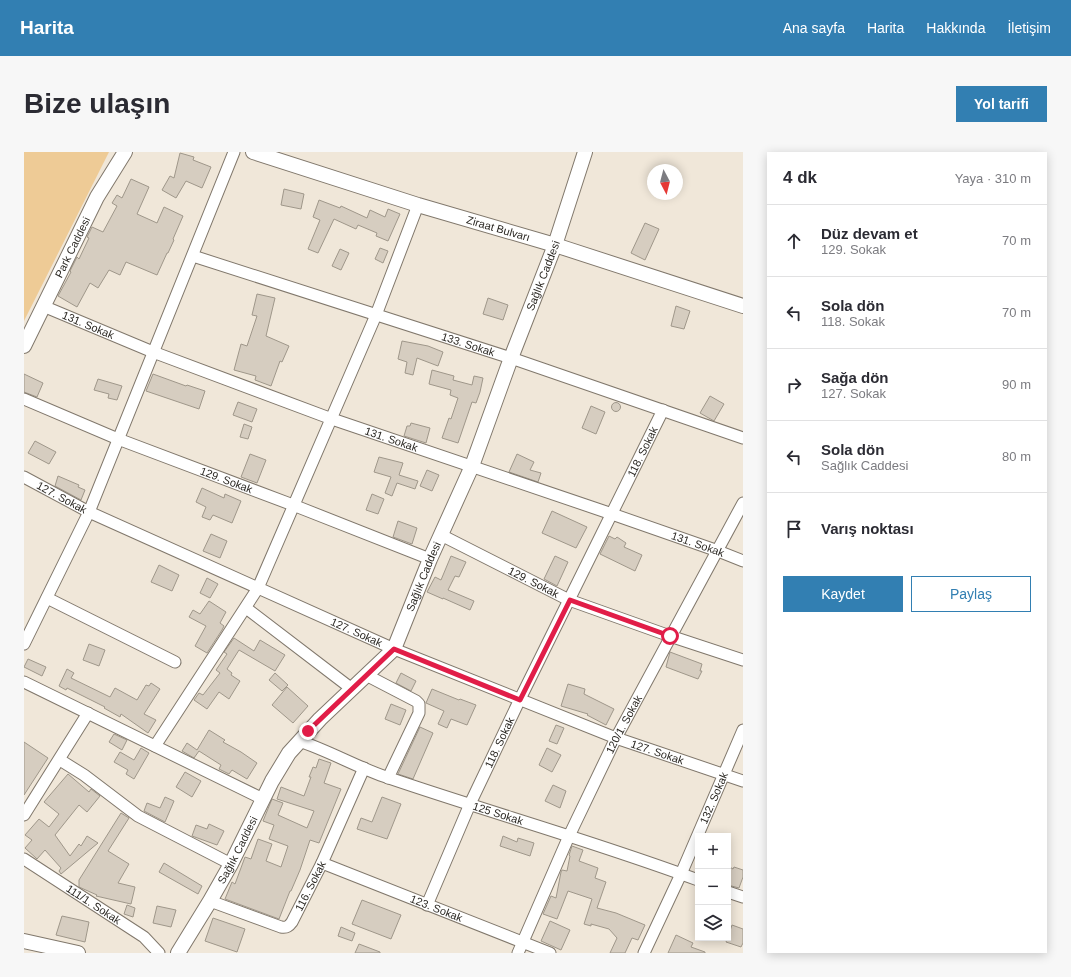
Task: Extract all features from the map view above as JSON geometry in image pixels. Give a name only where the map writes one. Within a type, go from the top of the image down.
[{"type":"street","name":"Park Caddesi","points":[[24,346],[97,196],[125,152]]},
{"type":"street","points":[[24,644],[89,512],[234,152]]},
{"type":"street","name":"Sağlık Caddesi","points":[[178,953],[231,864],[280,766],[299,741],[394,649],[430,559],[472,466],[511,358],[555,245],[585,152]]},
{"type":"street","name":"Ziraat Bulvarı","points":[[259,153],[418,204],[555,245],[743,306]]},
{"type":"street","points":[[155,746],[258,588],[376,316],[418,204]]},
{"type":"street","name":"133. Sokak","points":[[193,256],[376,316],[511,358],[743,438]]},
{"type":"street","name":"131. Sokak","points":[[43,306],[153,352],[332,419],[718,550],[743,561]]},
{"type":"street","name":"129. Sokak","points":[[24,399],[118,439],[294,505],[430,559]]},
{"type":"street","name":"118. Sokak","points":[[427,905],[470,804],[663,410]]},
{"type":"street","name":"127. Sokak","points":[[24,477],[89,512],[394,649],[616,738],[743,781]]},
{"type":"street","name":"120/1. Sokak","points":[[518,953],[569,836],[616,738],[743,503]]},
{"type":"street","name":"129. Sokak","points":[[441,535],[570,600],[670,636],[743,660]]},
{"type":"street","points":[[47,598],[175,662]]},
{"type":"street","points":[[246,608],[352,689]]},
{"type":"street","points":[[366,675],[419,704],[419,713],[388,778]]},
{"type":"street","points":[[24,682],[263,799]]},
{"type":"street","points":[[24,815],[60,760],[88,713]]},
{"type":"street","name":"132. Sokak","points":[[644,953],[681,874],[743,730]]},
{"type":"street","name":"125 Sokak","points":[[299,741],[323,749],[388,778],[569,836],[695,879]]},
{"type":"street","points":[[60,760],[84,775],[138,816],[231,864]]},
{"type":"street","name":"116. Sokak","points":[[210,901],[281,928],[286,928],[292,922],[322,863],[364,768]]},
{"type":"street","name":"111/1. Sokak","points":[[24,859],[144,937],[159,953]]},
{"type":"street","name":"123. Sokak","points":[[322,863],[523,941],[550,953]]},
{"type":"street","points":[[731,893],[743,897]]},
{"type":"street","points":[[24,941],[78,953]]},
{"type":"shaded area","points":[[24,152],[109,152],[24,321]]},
{"type":"building","points":[[180,153],[194,157],[193,160],[211,167],[202,188],[186,181],[176,198],[162,190],[170,176],[174,178]]},
{"type":"building","points":[[131,179],[149,187],[137,214],[157,223],[164,207],[183,216],[173,239],[174,240],[157,275],[126,262],[120,275],[109,270],[98,288],[90,283],[77,307],[58,296],[77,257],[79,259],[89,238],[87,237],[92,227],[103,232],[117,206],[112,203],[117,195],[122,198]]},
{"type":"building","points":[[284,189],[304,194],[301,209],[281,205]]},
{"type":"building","points":[[319,200],[340,208],[341,206],[367,218],[370,210],[385,217],[388,209],[400,214],[388,241],[376,236],[377,233],[358,225],[356,229],[334,219],[318,253],[308,249],[320,220],[313,217]]},
{"type":"building","points":[[645,223],[659,229],[645,260],[631,253]]},
{"type":"building","points":[[380,248],[388,251],[383,263],[375,259]]},
{"type":"building","points":[[340,249],[349,253],[341,270],[332,266]]},
{"type":"building","points":[[257,294],[275,298],[266,336],[289,346],[282,362],[280,361],[271,386],[255,380],[256,376],[234,370],[241,344],[247,346],[257,316],[252,315]]},
{"type":"building","points":[[488,298],[508,305],[503,320],[483,314]]},
{"type":"building","points":[[676,306],[690,311],[684,329],[671,326]]},
{"type":"building","points":[[402,341],[428,346],[443,352],[438,366],[417,358],[413,375],[405,373],[407,362],[398,359]]},
{"type":"building","points":[[432,370],[454,376],[453,380],[472,385],[474,376],[483,378],[476,403],[472,402],[458,443],[442,438],[449,418],[451,419],[458,398],[450,395],[451,390],[429,384]]},
{"type":"building","points":[[24,374],[43,383],[37,397],[24,392]]},
{"type":"building","points":[[153,374],[205,391],[199,409],[146,391]]},
{"type":"building","points":[[98,379],[122,386],[117,400],[108,398],[109,394],[94,390]]},
{"type":"building","points":[[710,396],[724,404],[714,421],[700,413]]},
{"type":"building","points":[[238,402],[257,409],[252,422],[233,415]]},
{"type":"building","points":[[614,403],[618,403],[620,407],[618,411],[614,411],[612,409],[612,405]]},
{"type":"building","points":[[591,406],[605,412],[596,434],[582,428]]},
{"type":"building","points":[[411,423],[430,428],[426,443],[404,436],[407,426],[410,426]]},
{"type":"building","points":[[244,424],[252,427],[248,439],[240,437]]},
{"type":"building","points":[[35,441],[56,452],[49,464],[28,453]]},
{"type":"building","points":[[250,454],[266,460],[257,483],[241,477]]},
{"type":"building","points":[[517,454],[534,462],[530,470],[541,473],[538,482],[509,472]]},
{"type":"building","points":[[379,457],[403,463],[399,475],[418,481],[415,489],[397,483],[392,496],[385,493],[391,477],[374,472]]},
{"type":"building","points":[[427,470],[439,475],[432,491],[420,486]]},
{"type":"building","points":[[58,476],[79,485],[78,487],[85,490],[81,500],[55,486]]},
{"type":"building","points":[[202,488],[224,498],[225,494],[241,501],[232,523],[213,515],[210,520],[202,517],[206,507],[196,502]]},
{"type":"building","points":[[372,494],[384,499],[378,514],[366,510]]},
{"type":"building","points":[[552,511],[587,527],[576,548],[542,533]]},
{"type":"building","points":[[398,521],[417,528],[412,544],[393,537]]},
{"type":"building","points":[[211,534],[227,541],[220,558],[203,551]]},
{"type":"building","points":[[609,536],[615,539],[617,537],[626,543],[624,547],[642,555],[635,571],[600,554]]},
{"type":"building","points":[[451,556],[466,562],[459,577],[455,576],[448,590],[474,601],[470,610],[427,592],[435,577],[441,580]]},
{"type":"building","points":[[555,556],[568,562],[557,586],[544,579]]},
{"type":"building","points":[[159,565],[179,575],[172,591],[151,582]]},
{"type":"building","points":[[207,578],[218,584],[210,598],[200,593]]},
{"type":"building","points":[[209,601],[226,612],[220,623],[224,626],[207,653],[195,646],[206,626],[189,617],[193,610],[200,614]]},
{"type":"building","points":[[234,638],[254,651],[260,640],[285,655],[275,671],[239,650],[227,669],[232,673],[231,675],[240,681],[229,699],[219,692],[207,709],[194,700],[199,693],[203,695],[220,673],[216,670],[227,654],[224,652]]},
{"type":"building","points":[[89,644],[105,650],[99,666],[83,660]]},
{"type":"building","points":[[670,652],[702,664],[700,671],[702,671],[698,679],[666,667]]},
{"type":"building","points":[[28,659],[46,667],[42,676],[24,667]]},
{"type":"building","points":[[67,669],[74,673],[71,678],[110,697],[115,688],[137,700],[146,685],[149,686],[151,683],[160,689],[144,714],[156,720],[148,733],[121,714],[120,717],[104,708],[105,707],[67,688],[66,690],[59,686]]},
{"type":"building","points":[[275,673],[288,685],[282,691],[269,680]]},
{"type":"building","points":[[401,673],[416,681],[411,691],[396,683]]},
{"type":"building","points":[[568,684],[585,689],[584,694],[614,709],[606,725],[587,715],[588,714],[561,706]]},
{"type":"building","points":[[287,687],[308,706],[293,723],[272,705]]},
{"type":"building","points":[[432,689],[476,705],[467,725],[451,719],[447,728],[438,724],[444,711],[426,703]]},
{"type":"building","points":[[391,704],[406,710],[400,725],[385,719]]},
{"type":"building","points":[[556,725],[564,728],[557,744],[549,741]]},
{"type":"building","points":[[420,727],[433,733],[413,779],[398,774]]},
{"type":"building","points":[[209,730],[225,740],[223,742],[257,763],[247,779],[232,770],[229,774],[219,769],[221,765],[199,751],[194,758],[182,751],[187,743],[197,750]]},
{"type":"building","points":[[114,734],[127,740],[122,750],[109,742]]},
{"type":"building","points":[[24,742],[48,758],[24,795]]},
{"type":"building","points":[[141,748],[149,753],[134,779],[126,774],[128,770],[114,762],[120,752],[134,760]]},
{"type":"building","points":[[547,748],[561,755],[552,772],[539,765]]},
{"type":"building","points":[[319,759],[331,763],[324,783],[341,789],[319,843],[310,840],[300,870],[279,919],[225,899],[232,882],[235,884],[245,857],[251,859],[258,839],[272,844],[266,861],[281,867],[288,846],[269,839],[274,825],[263,821],[272,799],[283,803],[278,815],[307,828],[314,811],[277,799],[281,787],[304,796],[313,767],[316,768]]},
{"type":"building","points":[[185,772],[201,781],[192,797],[176,787]]},
{"type":"building","points":[[68,774],[89,792],[91,789],[100,796],[87,812],[79,805],[55,835],[70,856],[79,844],[81,846],[87,836],[98,843],[61,874],[59,871],[61,868],[45,850],[37,859],[25,848],[32,840],[25,835],[39,819],[49,827],[59,814],[44,802]]},
{"type":"building","points":[[553,785],[566,791],[560,808],[545,801]]},
{"type":"building","points":[[165,797],[174,801],[165,822],[144,811],[147,803],[160,808]]},
{"type":"building","points":[[382,797],[401,804],[387,839],[357,829],[361,818],[372,822]]},
{"type":"building","points":[[121,813],[129,818],[108,851],[129,864],[118,883],[135,887],[131,904],[96,896],[97,895],[79,887],[79,880]]},
{"type":"building","points":[[209,824],[224,831],[217,845],[192,836],[196,825],[207,829]]},
{"type":"building","points":[[503,836],[517,842],[518,838],[534,843],[530,856],[500,846]]},
{"type":"building","points":[[572,846],[583,850],[579,861],[598,868],[595,878],[606,882],[597,908],[616,913],[645,925],[638,940],[632,938],[625,953],[610,953],[617,938],[609,929],[591,924],[591,926],[584,924],[592,899],[568,891],[557,919],[543,914],[551,896],[556,898],[561,872],[562,870],[567,871]]},
{"type":"building","points":[[164,863],[202,886],[198,894],[159,872]]},
{"type":"building","points":[[734,867],[743,870],[743,877],[739,888],[731,886],[731,868],[733,869]]},
{"type":"building","points":[[362,900],[401,915],[391,939],[352,924]]},
{"type":"building","points":[[127,905],[135,908],[133,917],[124,914]]},
{"type":"building","points":[[157,906],[176,910],[171,927],[153,923]]},
{"type":"building","points":[[62,916],[89,922],[85,942],[56,935]]},
{"type":"building","points":[[213,918],[245,929],[237,952],[205,941]]},
{"type":"building","points":[[550,921],[570,930],[561,950],[541,941]]},
{"type":"building","points":[[732,925],[743,929],[743,943],[741,947],[726,942],[731,941]]},
{"type":"building","points":[[341,927],[355,933],[352,941],[338,936]]},
{"type":"building","points":[[676,935],[693,943],[691,947],[705,953],[668,953]]},
{"type":"building","points":[[359,944],[380,952],[380,953],[355,953]]},
{"type":"route","points":[[308,731],[394,649],[520,700],[570,600],[670,636]]}]
